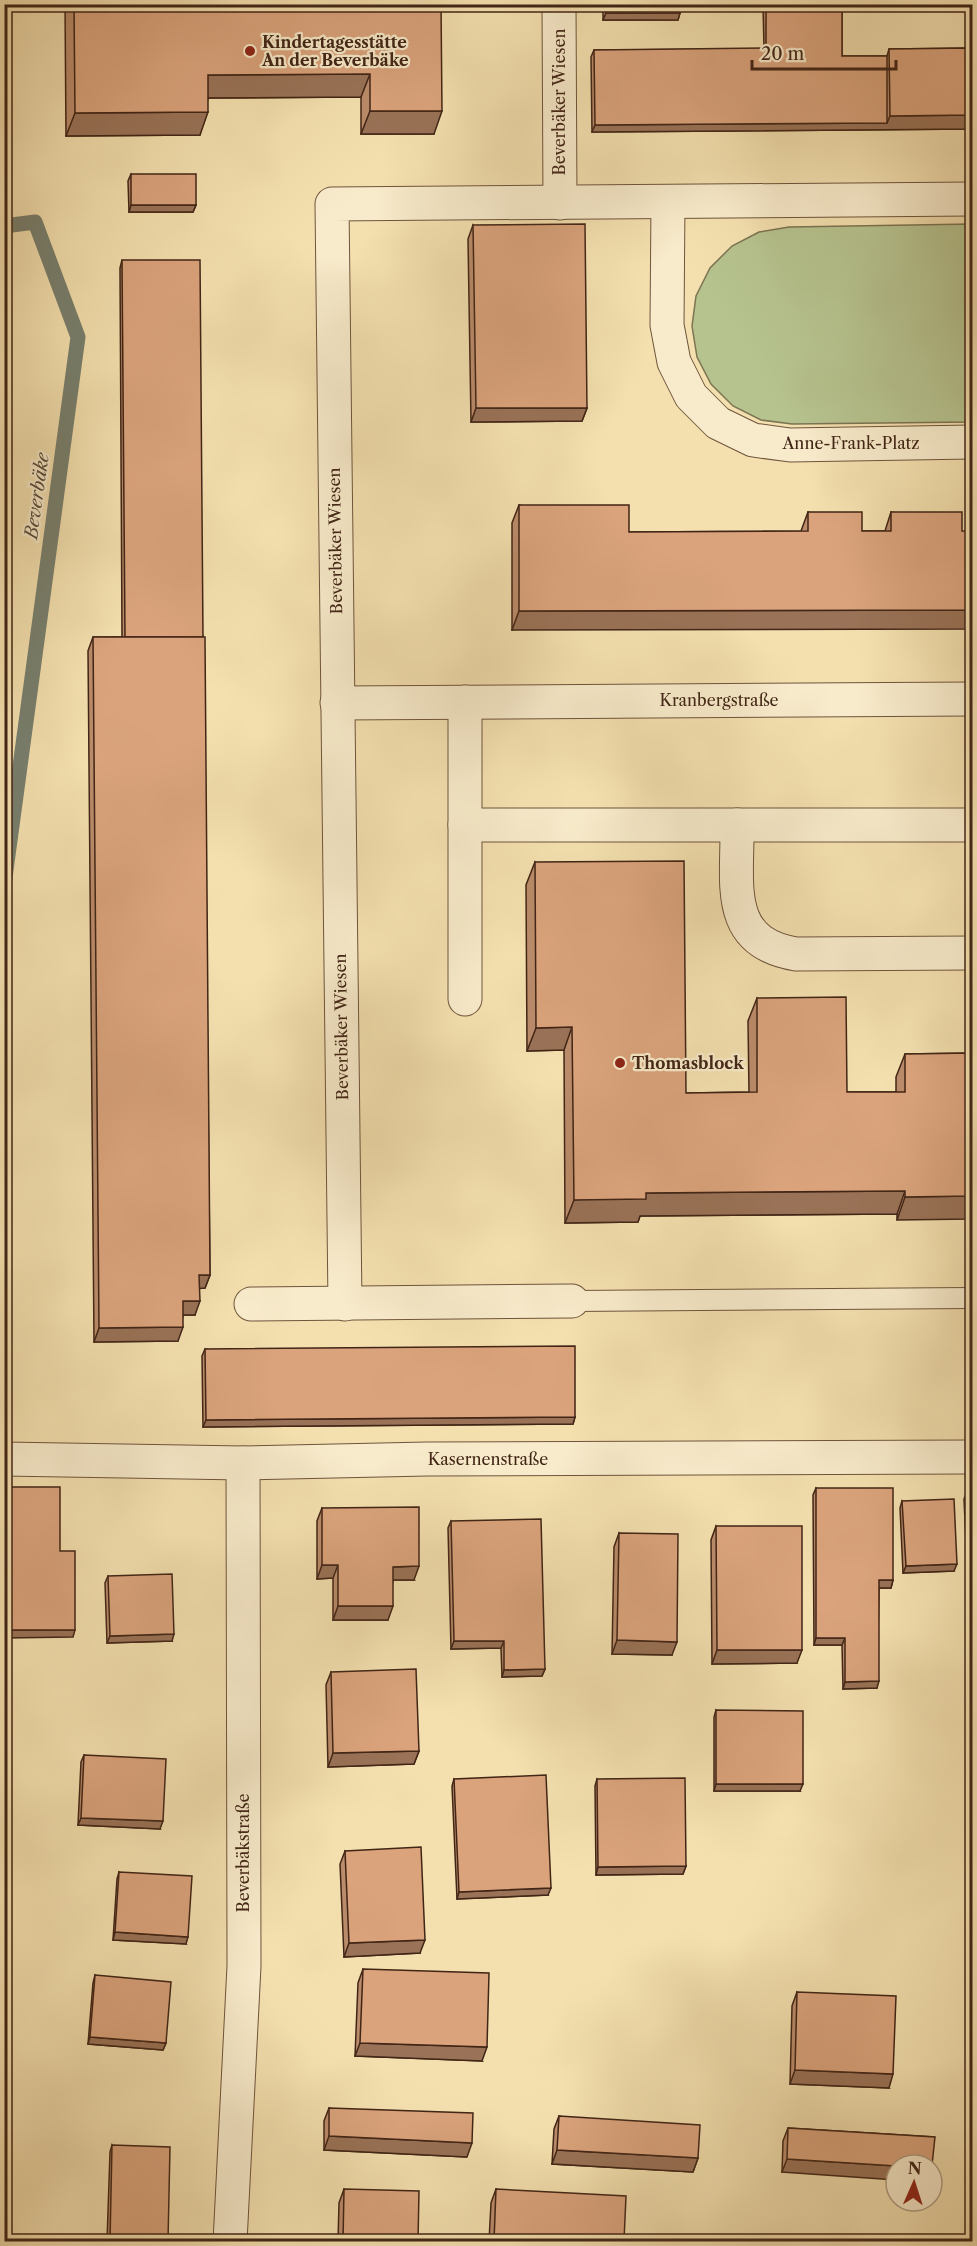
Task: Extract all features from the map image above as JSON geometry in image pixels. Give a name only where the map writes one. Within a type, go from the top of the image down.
[{"type":"street","name":"Beverbäker Wiesen","points":[[345,1304],[332,204],[560,203],[559,4]]},
{"type":"street","points":[[560,203],[972,199]]},
{"type":"street","name":"Anne-Frank-Platz","points":[[668,202],[667,325],[674,362],[692,396],[718,423],[753,440],[790,445],[972,442]]},
{"type":"street","name":"Kranbergstraße","points":[[337,703],[972,699]]},
{"type":"street","points":[[465,702],[465,999]]},
{"type":"street","points":[[465,825],[972,825]]},
{"type":"street","points":[[737,825],[739,907],[746,926],[759,941],[777,951],[796,954],[972,953]]},
{"type":"street","points":[[251,1304],[572,1301]]},
{"type":"street","name":"Kasernenstraße","points":[[4,1459],[243,1463],[438,1459],[972,1456]]},
{"type":"street","name":"Beverbäkstraße","points":[[230,2241],[244,1966],[243,1463]]},
{"type":"lane","points":[[572,1301],[972,1298]]},
{"type":"green space","points":[[972,224],[972,422],[792,424],[761,420],[733,406],[711,384],[697,357],[692,326],[696,296],[710,268],[732,246],[759,232],[789,227]]},
{"type":"building","name":"Kindertagesstätte An der Beverbäke","points":[[74,4],[441,4],[442,111],[370,111],[370,74],[208,75],[208,112],[75,113]]},
{"type":"building","points":[[606,4],[680,4],[680,13],[606,13]]},
{"type":"building","points":[[766,4],[842,4],[842,56],[887,56],[887,123],[595,125],[594,50],[766,48]]},
{"type":"building","points":[[972,48],[972,115],[890,116],[889,49]]},
{"type":"building","points":[[131,174],[196,174],[196,205],[131,205]]},
{"type":"building","points":[[585,224],[587,408],[476,408],[473,225]]},
{"type":"building","points":[[122,260],[200,260],[203,637],[125,637]]},
{"type":"building","points":[[519,505],[629,505],[629,532],[808,531],[808,512],[862,512],[862,531],[891,531],[891,512],[962,512],[962,531],[972,531],[972,610],[519,611]]},
{"type":"building","points":[[93,637],[205,637],[210,1275],[199,1275],[200,1301],[183,1301],[183,1327],[99,1328]]},
{"type":"building","name":"Thomasblock","points":[[684,861],[686,1093],[757,1092],[757,998],[846,997],[847,1092],[905,1092],[905,1054],[972,1053],[972,1196],[905,1197],[905,1191],[646,1193],[646,1199],[574,1200],[572,1027],[536,1028],[535,862]]},
{"type":"building","points":[[575,1346],[575,1417],[206,1420],[205,1349]]},
{"type":"building","points":[[969,1486],[972,1486],[972,1567]]},
{"type":"building","points":[[4,1487],[60,1487],[60,1551],[75,1551],[75,1630],[4,1630]]},
{"type":"building","points":[[816,1488],[893,1488],[893,1580],[879,1580],[879,1681],[845,1682],[845,1638],[816,1638]]},
{"type":"building","points":[[954,1499],[957,1564],[906,1566],[902,1501]]},
{"type":"building","points":[[419,1507],[419,1566],[393,1567],[393,1606],[338,1606],[338,1565],[322,1565],[322,1508]]},
{"type":"building","points":[[541,1519],[545,1669],[504,1670],[504,1641],[454,1641],[451,1521]]},
{"type":"building","points":[[716,1526],[802,1526],[802,1650],[717,1650]]},
{"type":"building","points":[[619,1533],[678,1534],[677,1642],[617,1640]]},
{"type":"building","points":[[172,1574],[174,1634],[110,1636],[108,1576]]},
{"type":"building","points":[[416,1669],[419,1751],[333,1753],[331,1672]]},
{"type":"building","points":[[716,1710],[803,1711],[803,1784],[716,1784]]},
{"type":"building","points":[[84,1755],[166,1759],[163,1821],[81,1818]]},
{"type":"building","points":[[546,1775],[551,1888],[459,1892],[454,1779]]},
{"type":"building","points":[[685,1778],[686,1866],[598,1867],[597,1779]]},
{"type":"building","points":[[421,1847],[425,1940],[349,1943],[345,1851]]},
{"type":"building","points":[[119,1872],[192,1876],[188,1937],[115,1932]]},
{"type":"building","points":[[363,1969],[489,1973],[487,2047],[360,2043]]},
{"type":"building","points":[[95,1975],[171,1982],[166,2043],[90,2037]]},
{"type":"building","points":[[797,1992],[896,1996],[893,2074],[795,2070]]},
{"type":"building","points":[[329,2108],[473,2113],[472,2143],[329,2136]]},
{"type":"building","points":[[559,2116],[700,2125],[698,2158],[557,2150]]},
{"type":"building","points":[[788,2128],[935,2137],[933,2153],[884,2153],[884,2165],[787,2159]]},
{"type":"building","points":[[112,2145],[170,2147],[168,2241],[110,2241]]},
{"type":"building","points":[[344,2189],[419,2191],[418,2241],[343,2241]]},
{"type":"building","points":[[496,2189],[626,2196],[624,2241],[494,2241]]},
{"type":"waterway","name":"Beverbäke","points":[[4,226],[35,222],[78,337],[4,885]]},
{"type":"place","name":"Kindertagesstätte An der Beverbäke","points":[[250,51]]},
{"type":"place","name":"Thomasblock","points":[[620,1063]]}]
